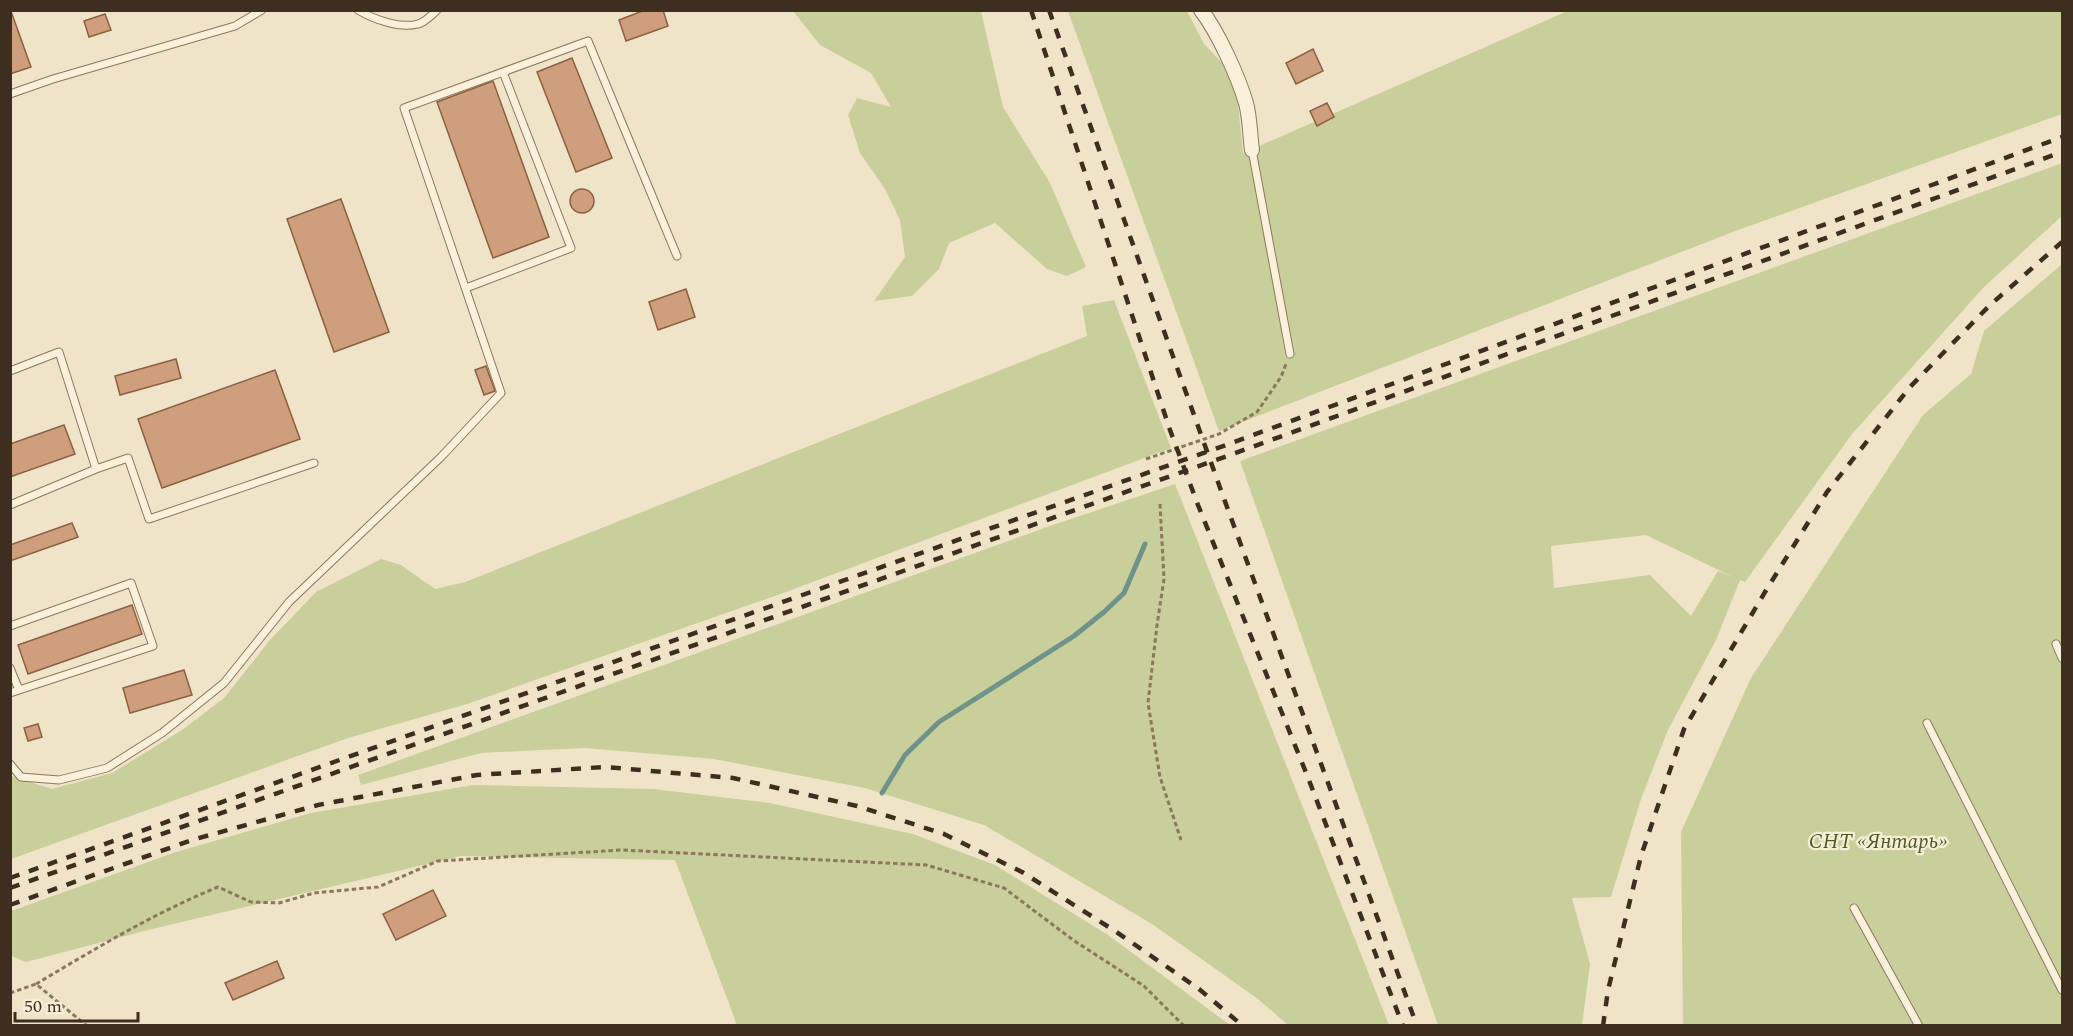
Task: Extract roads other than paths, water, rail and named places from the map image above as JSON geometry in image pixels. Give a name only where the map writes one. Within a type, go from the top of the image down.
[{"type":"street","points":[[1201,10],[1209,20],[1231,65],[1246,105],[1251,150]]},
{"type":"lane","points":[[10,94],[53,79],[235,26],[262,10]]},
{"type":"lane","points":[[358,10],[369,16],[401,24],[419,24],[437,10]]},
{"type":"lane","points":[[10,764],[21,777],[59,780],[107,768],[162,733],[224,683],[289,602],[441,457],[501,393],[404,108],[588,41],[676,256]]},
{"type":"lane","points":[[466,288],[571,248],[503,72]]},
{"type":"lane","points":[[1251,150],[1290,354]]},
{"type":"lane","points":[[10,371],[59,352],[96,469]]},
{"type":"lane","points":[[10,505],[128,458],[149,519],[314,463]]},
{"type":"lane","points":[[10,626],[131,583],[153,646],[10,693]]},
{"type":"lane","points":[[2056,644],[2062,658]]},
{"type":"lane","points":[[10,668],[19,690]]},
{"type":"lane","points":[[1927,723],[2062,990]]},
{"type":"lane","points":[[1854,908],[1919,1026]]},
{"type":"waterway","points":[[882,793],[905,755],[939,722],[1074,636],[1104,612],[1124,593],[1145,544]]},
{"type":"railway","points":[[1031,10],[1170,430],[1307,775],[1403,1026]]},
{"type":"railway","points":[[1049,10],[1223,496],[1417,1026]]},
{"type":"railway","points":[[10,878],[1226,445],[2062,137]]},
{"type":"railway","points":[[10,888],[1230,455],[2062,152]]},
{"type":"railway","points":[[1603,1026],[1608,990],[1641,856],[1684,729],[1827,492],[1910,387],[1989,306],[2062,242]]},
{"type":"railway","points":[[10,905],[192,840],[318,805],[477,775],[605,767],[733,778],[857,806],[944,834],[1022,872],[1115,931],[1199,989],[1243,1026]]},
{"type":"park label","name":"СНТ «Янтарь»","points":[[1878,842]]}]
